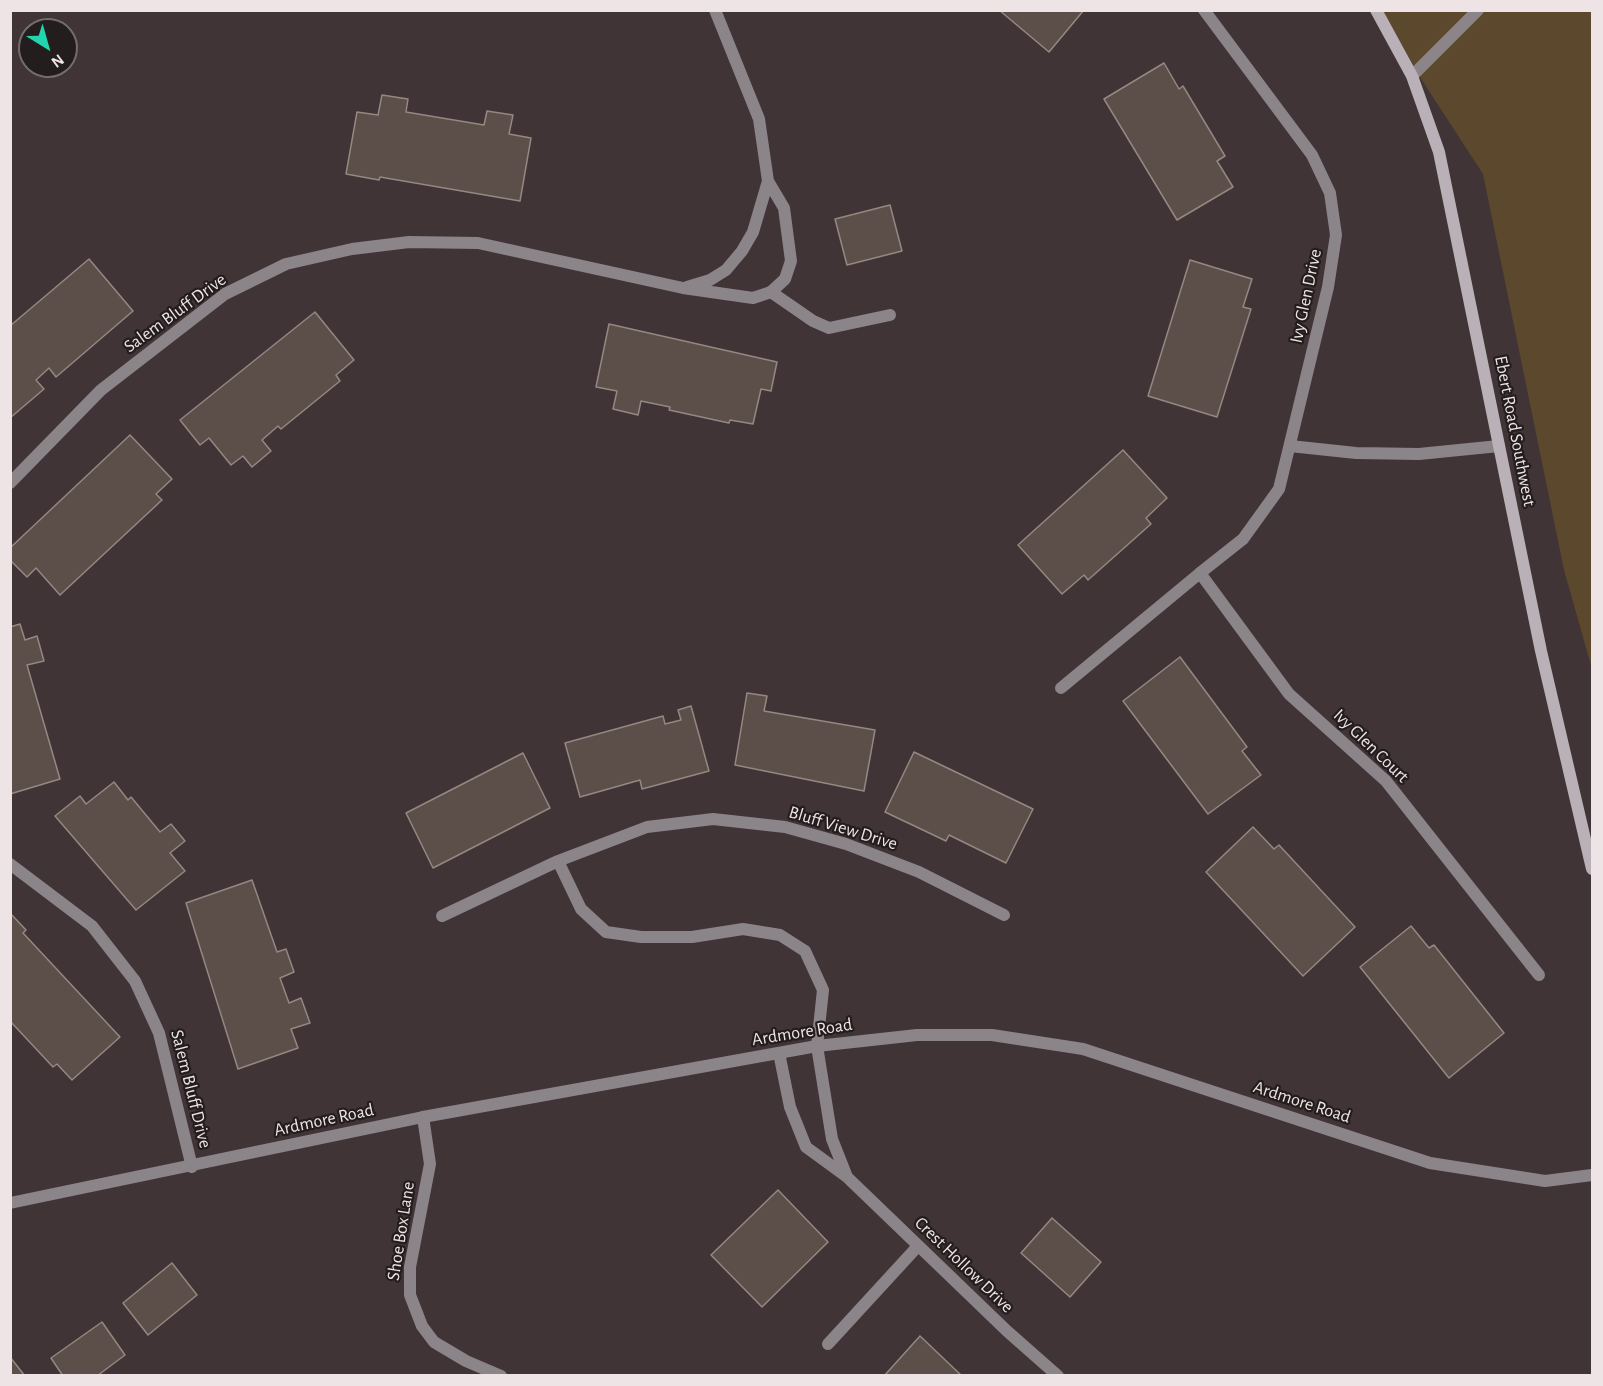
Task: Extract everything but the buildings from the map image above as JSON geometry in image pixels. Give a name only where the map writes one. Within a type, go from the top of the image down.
[{"type":"main road","name":"Ebert Road Southwest","points":[[1376,10],[1412,76],[1439,152],[1541,651],[1593,869]]},
{"type":"street","name":"Salem Bluff Drive","points":[[10,483],[101,390],[225,294],[286,264],[352,249],[409,242],[478,243],[683,288],[753,298],[771,292],[785,279],[791,261],[784,208],[768,181],[759,119],[714,10]]},
{"type":"street","name":"Ivy Glen Drive","points":[[1061,688],[1243,539],[1279,489],[1328,287],[1336,235],[1330,193],[1312,155],[1204,10]]},
{"type":"street","points":[[1412,76],[1478,10]]},
{"type":"street","name":"Salem Bluff Drive","points":[[683,288],[710,280],[726,270],[742,251],[753,232],[768,181]]},
{"type":"street","points":[[771,292],[813,321],[829,328],[890,315]]},
{"type":"street","points":[[1290,446],[1356,453],[1419,454],[1498,446]]},
{"type":"street","name":"Ivy Glen Court","points":[[1200,573],[1289,694],[1386,781],[1539,975]]},
{"type":"street","name":"Bluff View Drive","points":[[442,916],[558,861],[647,827],[712,819],[785,827],[846,844],[919,872],[1004,915]]},
{"type":"street","points":[[558,861],[581,909],[606,932],[641,937],[692,937],[743,928],[780,934],[805,951],[823,990],[817,1046]]},
{"type":"street","name":"Salem Bluff Drive","points":[[10,864],[92,926],[135,981],[159,1033],[192,1167]]},
{"type":"street","name":"Ardmore Road","points":[[10,1203],[192,1167],[423,1117],[817,1046],[917,1035],[992,1035],[1083,1049],[1430,1163],[1545,1181],[1593,1175]]},
{"type":"street","name":"Crest Hollow Drive","points":[[817,1046],[832,1138],[847,1177]]},
{"type":"street","name":"Crest Hollow Drive","points":[[779,1053],[790,1107],[806,1146],[847,1177],[1007,1331],[1058,1376]]},
{"type":"street","name":"Shoe Box Lane","points":[[423,1117],[430,1164],[413,1248],[410,1295],[422,1326],[434,1342],[466,1361],[501,1376]]},
{"type":"street","points":[[828,1344],[918,1246]]},
{"type":"shaded area","points":[[1377,11],[1592,11],[1592,669],[1564,570],[1483,174]]}]
